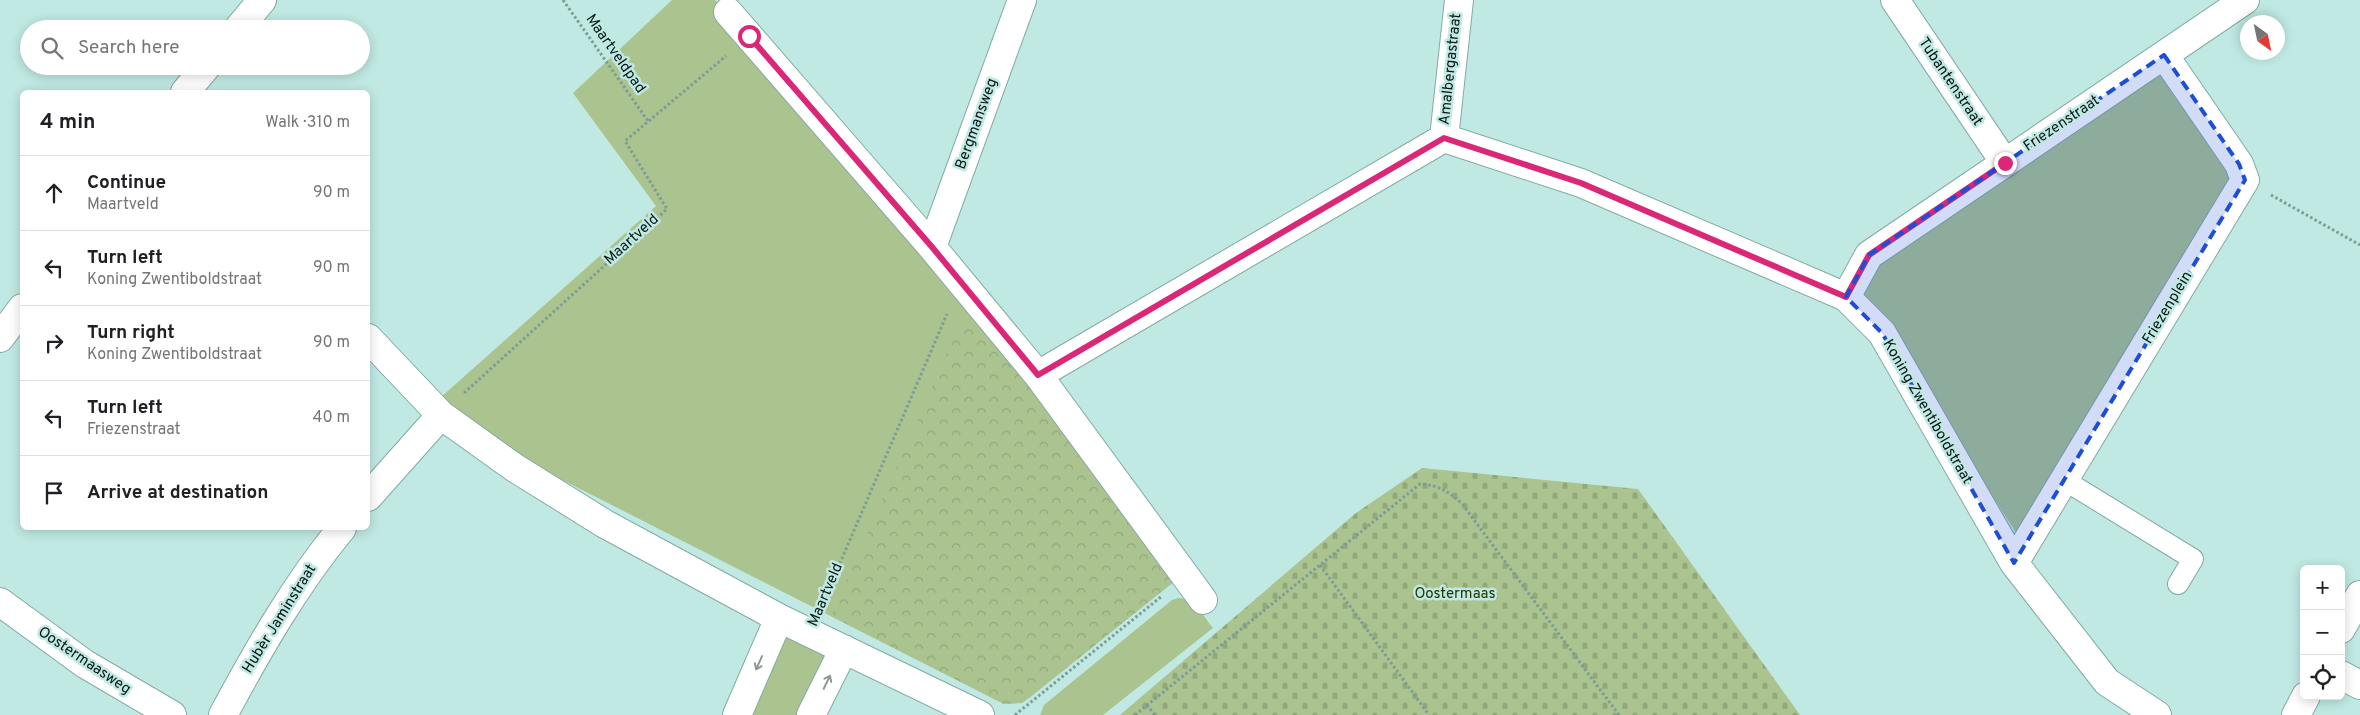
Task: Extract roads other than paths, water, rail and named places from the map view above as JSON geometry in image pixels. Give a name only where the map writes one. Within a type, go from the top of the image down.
[{"type":"street","points":[[245,20],[262,0]]},
{"type":"street","name":"Bergmansweg","points":[[932,247],[1022,0]]},
{"type":"street","name":"Amalbergastraat","points":[[1444,138],[1459,0]]},
{"type":"street","name":"Tubantenstraat","points":[[1895,0],[2005,163]]},
{"type":"street","name":"Friezenstraat","points":[[1846,297],[1869,255],[2164,55],[2234,3]]},
{"type":"street","points":[[728,12],[932,247],[1038,375],[1203,600]]},
{"type":"street","name":"Friezenplein","points":[[2014,563],[2245,180],[2239,164],[2164,55]]},
{"type":"street","points":[[187,90],[199,75]]},
{"type":"street","points":[[1038,375],[1444,138]]},
{"type":"street","name":"Koning Zwentiboldstraat","points":[[1444,138],[1581,183],[1846,297],[1882,333],[2014,563],[2107,682],[2157,715]]},
{"type":"street","points":[[0,338],[20,311]]},
{"type":"street","name":"Maartveld","points":[[370,340],[441,415],[515,468],[605,524],[779,618],[980,715]]},
{"type":"street","points":[[370,495],[441,415]]},
{"type":"street","name":"Hubèr Jaminstraat","points":[[223,715],[250,664],[297,586],[340,530]]},
{"type":"street","points":[[2345,622],[2360,595]]},
{"type":"street","name":"Oostermaasweg","points":[[0,602],[85,664],[172,715]]},
{"type":"street","points":[[737,715],[779,618]]},
{"type":"street","points":[[811,715],[844,649]]},
{"type":"street","points":[[2345,677],[2360,685]]},
{"type":"street","points":[[2296,715],[2304,700]]},
{"type":"lane","points":[[2064,480],[2193,559],[2178,584]]},
{"type":"park label","name":"Oostermaas","points":[[1455,594]]}]
